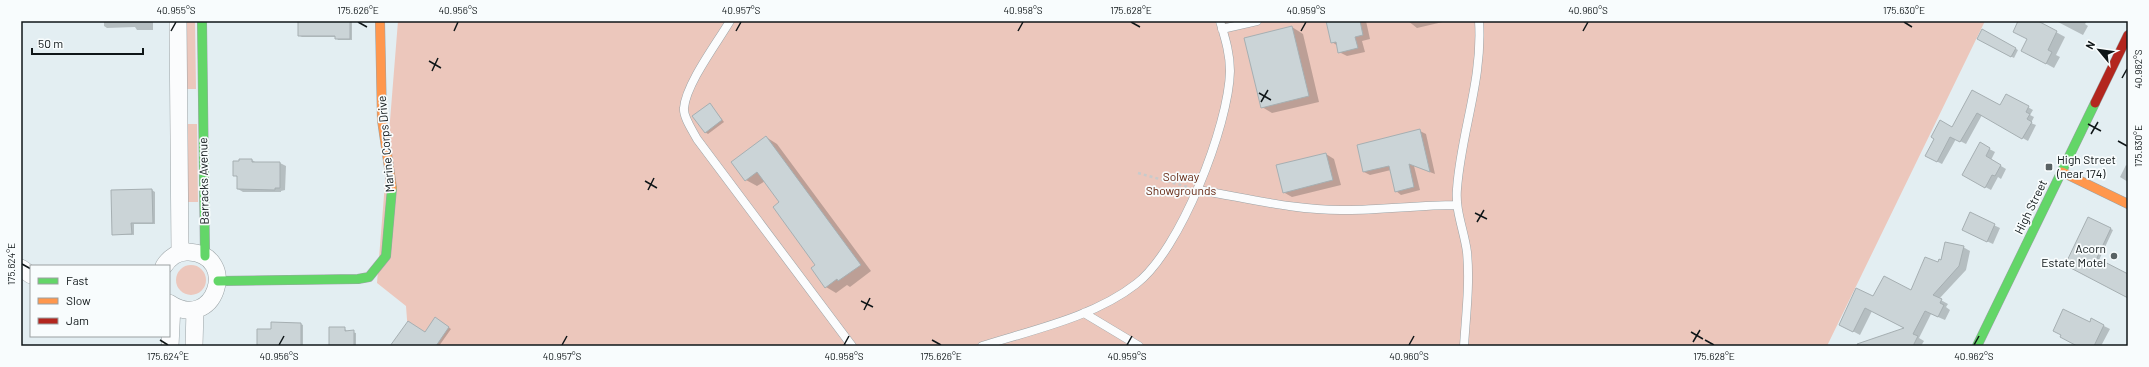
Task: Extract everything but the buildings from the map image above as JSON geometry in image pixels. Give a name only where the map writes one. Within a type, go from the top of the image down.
[{"type":"main road","name":"Barracks Avenue","points":[[202,21],[205,256]]},
{"type":"main road","name":"Marine Corps Drive","points":[[218,281],[358,279],[369,276],[379,268],[386,256],[392,184],[382,120],[380,21]]},
{"type":"main road","name":"High Street","points":[[1976,346],[2128,35]]},
{"type":"main road","points":[[2062,172],[2128,204]]},
{"type":"street","name":"Barracks Avenue","points":[[178,21],[180,107],[180,253]]},
{"type":"street","points":[[180,107],[203,106]]},
{"type":"street","points":[[165,265],[168,260],[180,253],[196,252],[205,256],[212,263],[217,272],[218,281],[216,291],[211,300],[204,306],[195,310],[186,310],[171,304],[170,346]]},
{"type":"street","points":[[21,268],[30,274]]},
{"type":"street","points":[[194,346],[195,310]]},
{"type":"lane","points":[[730,21],[689,90],[684,109],[687,120],[697,139],[852,346]]},
{"type":"lane","points":[[982,346],[1084,313],[1106,303],[1137,284],[1156,264],[1174,238],[1198,190],[1223,116],[1228,92],[1229,51],[1220,21]]},
{"type":"lane","points":[[1222,29],[1257,21]]},
{"type":"lane","points":[[1464,346],[1468,284],[1467,251],[1456,205],[1459,169],[1479,61],[1479,21]]},
{"type":"lane","points":[[1198,190],[1311,208],[1346,210],[1418,205],[1456,205]]},
{"type":"lane","points":[[1084,313],[1139,346]]},
{"type":"path","points":[[1138,173],[1198,190]]},
{"type":"green space","points":[[185,21],[195,21],[196,89],[186,89]]},
{"type":"green space","name":"Solway Showgrounds","points":[[398,21],[1985,21],[1827,346],[409,346],[406,306],[377,283]]},
{"type":"green space","points":[[187,124],[197,124],[198,202],[188,202]]},
{"type":"green space","points":[[191,265],[197,266],[205,274],[205,286],[197,294],[191,295],[185,294],[177,286],[176,280],[177,274],[185,266]]},
{"type":"traffic: fast","points":[[202,21],[205,256]]},
{"type":"traffic: fast","points":[[1977,346],[2095,103]]},
{"type":"traffic: fast","points":[[218,281],[358,279],[369,277],[386,256],[392,188]]},
{"type":"traffic: slow","points":[[380,21],[382,120],[392,188]]},
{"type":"traffic: slow","points":[[2062,172],[2128,204]]},
{"type":"traffic: jam","points":[[2095,103],[2128,35]]},
{"type":"place","name":"High Street (near 174)","points":[[2049,167]]},
{"type":"place","name":"Acorn Estate Motel","points":[[2114,256]]}]
